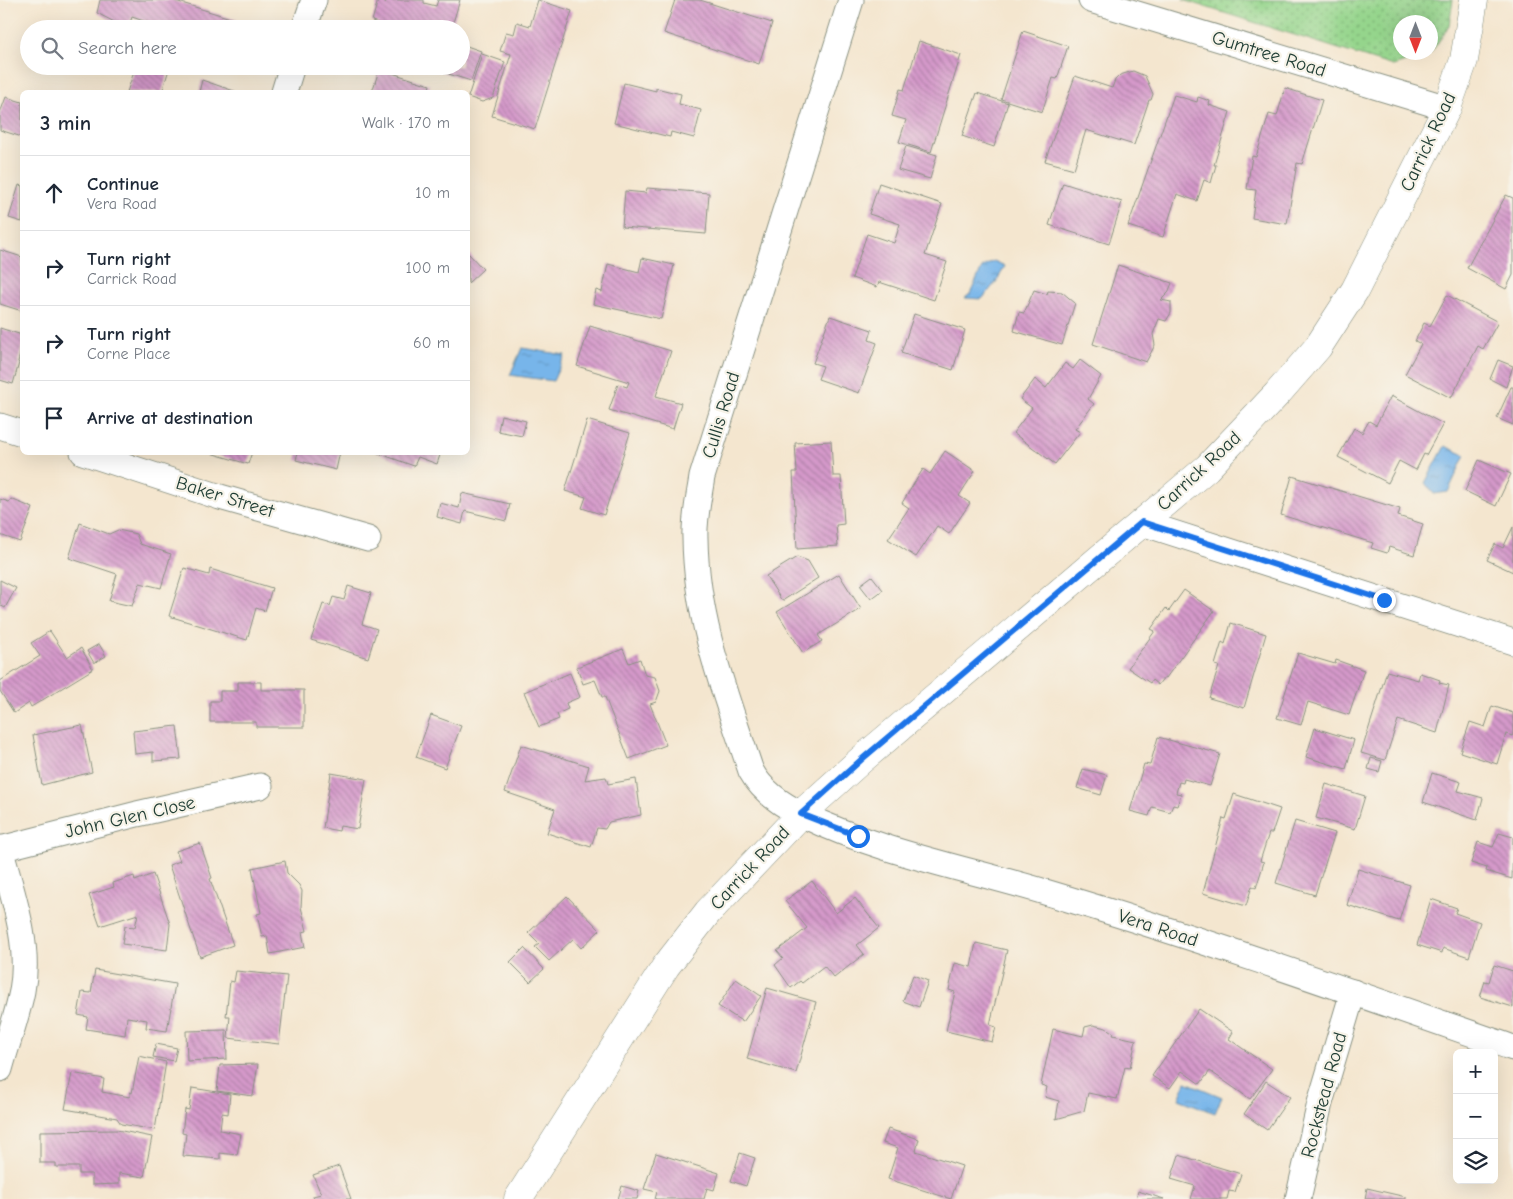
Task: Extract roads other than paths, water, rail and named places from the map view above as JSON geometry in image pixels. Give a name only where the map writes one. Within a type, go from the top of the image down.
[{"type":"street","points":[[307,20],[314,0]]},
{"type":"street","name":"Cullis Road","points":[[801,814],[769,794],[758,783],[751,770],[707,637],[696,583],[694,536],[702,477],[851,0]]},
{"type":"street","name":"Gumtree Road","points":[[1091,0],[1446,108]]},
{"type":"street","name":"Carrick Road","points":[[518,1199],[666,966],[708,912],[801,814],[861,760],[1207,468],[1277,394],[1318,347],[1355,290],[1446,108],[1464,60],[1474,0]]},
{"type":"street","points":[[285,90],[289,75]]},
{"type":"street","points":[[0,426],[20,432]]},
{"type":"street","name":"Baker Street","points":[[91,455],[220,497],[368,539]]},
{"type":"street","points":[[1142,522],[1513,642]]},
{"type":"street","name":"John Glen Close","points":[[0,849],[137,814],[260,786]]},
{"type":"street","name":"Vera Road","points":[[801,814],[894,849],[1046,892],[1353,992],[1513,1048]]},
{"type":"street","points":[[0,849],[21,932],[24,958],[22,991],[0,1068]]},
{"type":"street","name":"Rockstead Road","points":[[1298,1199],[1320,1103],[1353,992]]},
{"type":"water","points":[[994,261],[1005,266],[997,281],[982,299],[965,298],[970,294],[982,268]]},
{"type":"water","points":[[522,348],[565,355],[553,381],[510,375]]},
{"type":"water","points":[[1445,446],[1465,455],[1448,492],[1434,494],[1425,483]]},
{"type":"water","points":[[1186,1082],[1222,1097],[1215,1113],[1179,1099]]}]
